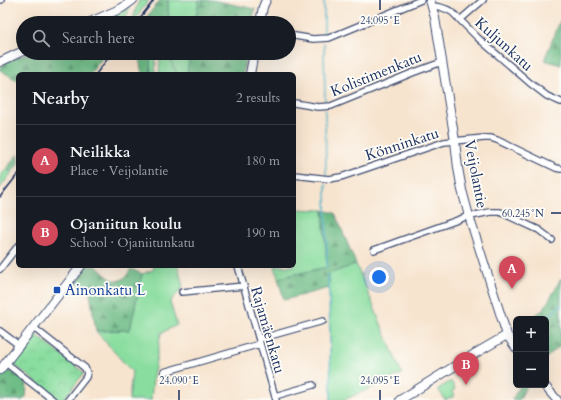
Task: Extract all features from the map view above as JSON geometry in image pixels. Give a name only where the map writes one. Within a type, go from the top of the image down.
[{"type":"street","points":[[261,16],[266,0]]},
{"type":"street","points":[[296,37],[313,39],[329,38],[421,0]]},
{"type":"street","points":[[460,20],[484,0]]},
{"type":"street","points":[[105,16],[114,12],[129,1]]},
{"type":"street","name":"Kuljunkatu","points":[[431,3],[447,9],[530,83],[546,96],[561,102]]},
{"type":"street","name":"Veijolantie","points":[[431,3],[436,18],[462,190],[507,335],[513,344]]},
{"type":"street","points":[[0,62],[16,54]]},
{"type":"street","points":[[250,72],[253,60]]},
{"type":"street","name":"Kolistimenkatu","points":[[296,103],[318,107],[331,106],[442,62]]},
{"type":"street","name":"Könninkatu","points":[[296,175],[329,179],[341,178],[444,142],[484,138],[491,138],[561,170]]},
{"type":"street","points":[[374,250],[469,216],[490,212],[500,212],[540,230],[552,240]]},
{"type":"street","points":[[0,269],[16,249]]},
{"type":"street","points":[[0,370],[80,268]]},
{"type":"street","name":"Rajamäenkatu","points":[[239,268],[275,398]]},
{"type":"street","points":[[182,292],[244,286]]},
{"type":"street","points":[[164,372],[323,321]]},
{"type":"street","points":[[34,328],[85,368],[87,373],[86,377],[68,400]]},
{"type":"street","points":[[0,331],[20,346]]},
{"type":"street","points":[[400,400],[507,335]]},
{"type":"street","points":[[6,363],[53,400]]},
{"type":"street","points":[[275,398],[313,385]]},
{"type":"street","points":[[547,388],[557,400]]},
{"type":"green space","points":[[139,0],[149,0],[137,16],[134,16]]},
{"type":"green space","points":[[160,0],[168,0],[169,16],[147,16]]},
{"type":"green space","points":[[168,0],[199,0],[196,16],[169,16]]},
{"type":"green space","points":[[199,0],[212,0],[255,9],[254,16],[196,16]]},
{"type":"green space","points":[[130,6],[127,16],[114,16]]},
{"type":"green space","points":[[561,19],[561,65],[544,60]]},
{"type":"green space","points":[[16,58],[16,60],[101,60],[92,72],[16,72],[16,80],[0,70],[0,67]]},
{"type":"green space","points":[[139,60],[150,60],[151,72],[142,72]]},
{"type":"green space","points":[[150,60],[155,60],[155,72],[151,72]]},
{"type":"green space","points":[[160,60],[170,60],[176,72],[159,72]]},
{"type":"green space","points":[[170,60],[189,60],[187,72],[176,72]]},
{"type":"green space","points":[[189,60],[245,60],[243,72],[187,72]]},
{"type":"green space","points":[[16,156],[16,167],[12,172],[6,169]]},
{"type":"green space","points":[[6,169],[12,172],[0,188],[0,177]]},
{"type":"green space","points":[[296,209],[323,210],[327,267],[278,278],[276,268],[296,268]]},
{"type":"green space","points":[[323,210],[335,213],[356,264],[329,274],[329,288],[284,300],[278,278],[327,267]]},
{"type":"green space","points":[[356,264],[402,374],[344,400],[331,400],[329,274]]},
{"type":"green space","points":[[85,268],[98,268],[114,280],[121,280],[131,269],[142,274],[130,330],[96,331],[89,287],[72,282]]},
{"type":"green space","points":[[154,268],[178,268],[183,287],[170,302],[177,325],[161,333],[153,378],[151,400],[129,400],[132,372],[96,331],[130,330],[142,274],[153,270]]},
{"type":"green space","points":[[561,278],[561,345],[549,355],[549,316],[534,316],[543,310]]},
{"type":"green space","points":[[34,333],[84,373],[63,400],[59,400],[11,362]]},
{"type":"green space","points":[[7,369],[20,377],[27,385],[26,397],[23,400],[0,400],[0,377]]},
{"type":"green space","points":[[451,381],[455,389],[452,392],[454,396],[445,400],[438,389]]},
{"type":"green space","points":[[518,388],[525,388],[519,400],[512,400]]},
{"type":"waterway","points":[[324,0],[324,35]]},
{"type":"waterway","points":[[324,43],[325,102]]},
{"type":"waterway","points":[[325,110],[326,174]]},
{"type":"waterway","points":[[326,184],[327,267]]},
{"type":"waterway","points":[[328,274],[331,400]]},
{"type":"waterway","points":[[549,316],[561,304]]},
{"type":"railway","points":[[141,16],[154,0]]},
{"type":"railway","points":[[98,72],[107,60]]},
{"type":"railway","points":[[0,197],[16,177]]},
{"type":"place","name":"Neilikka","points":[[512,289]]},
{"type":"place","name":"Ainonkatu L","points":[[57,290]]},
{"type":"place","name":"Ojaniitun koulu","points":[[466,385]]}]
